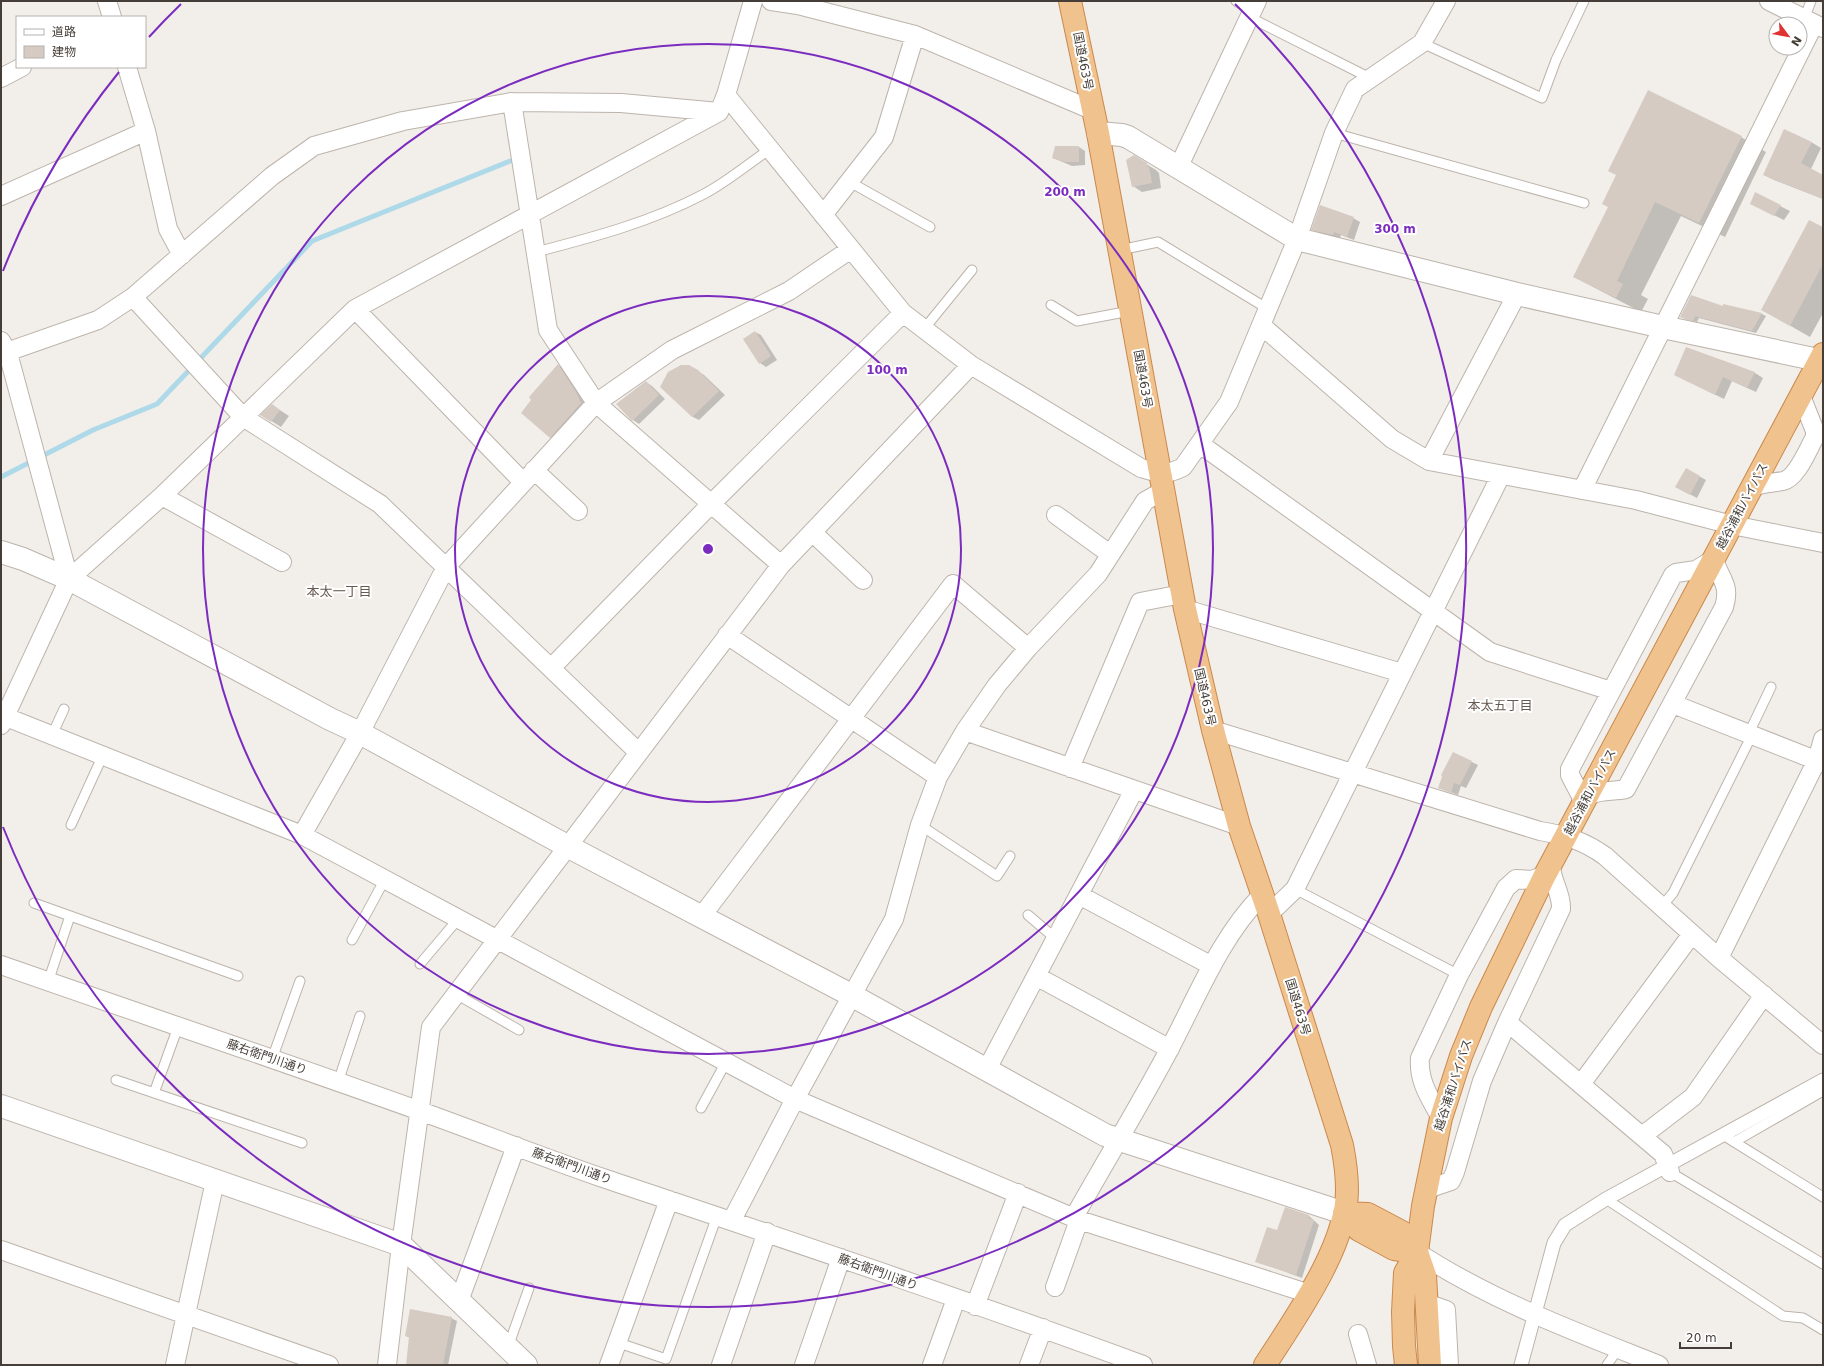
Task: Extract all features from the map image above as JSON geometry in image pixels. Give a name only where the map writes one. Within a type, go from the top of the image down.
[{"type":"highway","name":"国道463号","points":[[1070,1],[1098,133],[1120,250],[1183,602],[1213,730],[1238,826],[1265,904],[1342,1145],[1346,1168],[1347,1191],[1344,1213],[1327,1262],[1310,1294],[1265,1365]]},
{"type":"highway","name":"越谷浦和バイパス","points":[[1406,1365],[1403,1312],[1405,1273],[1417,1252],[1425,1192],[1440,1118],[1461,1056],[1481,1007],[1548,870],[1822,358]]},
{"type":"highway","points":[[1344,1213],[1368,1214],[1402,1232],[1417,1252]]},
{"type":"highway","name":"越谷浦和バイパス","points":[[1417,1252],[1425,1275],[1430,1365]]},
{"type":"street","points":[[107,1],[112,16]]},
{"type":"street","points":[[753,1],[726,95],[718,112],[355,309],[162,496],[69,579],[2,719],[52,735],[302,835],[460,918],[795,1099],[1079,1220],[1310,1294]]},
{"type":"street","points":[[771,1],[799,3],[915,35],[1092,110]]},
{"type":"street","points":[[725,1218],[795,1099],[894,919],[920,825],[938,777],[965,731],[997,685],[1028,648],[1098,574],[1145,501],[1161,482],[1172,473],[1183,467],[1229,402],[1297,239],[1334,133],[1355,89],[1422,43],[1446,1]]},
{"type":"street","points":[[1582,490],[1814,23],[1769,1]]},
{"type":"street","points":[[1178,168],[1253,10]]},
{"type":"street","points":[[823,215],[848,181],[884,137],[915,35]]},
{"type":"street","points":[[1,78],[20,68]]},
{"type":"street","points":[[127,68],[146,130],[168,229],[182,255]]},
{"type":"street","points":[[726,95],[903,313],[971,365],[1141,468],[1161,482]]},
{"type":"street","points":[[69,579],[3,349],[98,320],[133,297],[272,176],[314,146],[403,122],[512,102],[621,102],[718,112]]},
{"type":"street","points":[[512,102],[548,330],[596,403],[781,565]]},
{"type":"street","points":[[1,196],[146,130]]},
{"type":"street","points":[[1098,133],[1122,134],[1297,239],[1517,294],[1663,327],[1822,358]]},
{"type":"street","points":[[302,835],[360,733],[446,567],[596,403],[672,350],[789,290],[851,249]]},
{"type":"street","points":[[1429,461],[1517,294]]},
{"type":"street","points":[[133,297],[243,417],[380,504],[638,752]]},
{"type":"street","points":[[355,309],[529,476],[578,511]]},
{"type":"street","points":[[551,668],[711,504],[903,313]]},
{"type":"street","points":[[1264,317],[1392,439],[1429,461],[1636,500],[1732,525],[1823,543]]},
{"type":"street","points":[[387,1365],[401,1245],[431,1027],[781,565],[971,365]]},
{"type":"street","points":[[1752,487],[1790,478],[1795,473],[1815,437],[1815,432],[1801,396]]},
{"type":"street","points":[[1200,444],[1490,652],[1611,691]]},
{"type":"street","points":[[1055,1286],[1079,1220],[1077,1212],[1170,1048],[1212,966],[1249,908],[1265,904],[1295,889],[1500,475]]},
{"type":"street","points":[[162,496],[282,562]]},
{"type":"street","points":[[1056,514],[1110,554]]},
{"type":"street","points":[[812,532],[863,580]]},
{"type":"street","points":[[1,552],[23,559],[69,579],[330,719],[360,733],[567,846],[851,995],[1105,1135],[1344,1213]]},
{"type":"street","points":[[1714,559],[1726,587],[1728,596],[1724,607],[1673,704],[1626,789],[1598,791],[1586,801],[1581,796],[1570,776],[1570,769],[1611,691],[1673,576],[1676,573],[1696,570],[1714,559]]},
{"type":"street","points":[[701,917],[953,584],[1028,648]]},
{"type":"street","points":[[1070,768],[1140,602],[1183,602],[1402,673]]},
{"type":"street","points":[[727,635],[938,777]]},
{"type":"street","points":[[1673,704],[1820,762]]},
{"type":"street","points":[[1213,730],[1352,774],[1540,830],[1567,835],[1596,849],[1719,958],[1823,1045]]},
{"type":"street","points":[[965,731],[1238,826]]},
{"type":"street","points":[[1719,958],[1820,762],[1823,739]]},
{"type":"street","points":[[987,1069],[1134,790]]},
{"type":"street","points":[[1425,1192],[1433,1186],[1451,1181],[1482,1082],[1507,1023],[1561,909],[1562,901],[1551,873],[1548,870],[1532,880],[1516,879],[1510,882],[1459,975],[1420,1058],[1419,1069],[1421,1082],[1440,1118]]},
{"type":"street","points":[[1079,895],[1212,966]]},
{"type":"street","points":[[1581,1084],[1692,934]]},
{"type":"street","name":"藤右衛門川通り","points":[[1,965],[338,1082],[669,1200],[767,1232],[956,1300],[1043,1328],[1143,1365]]},
{"type":"street","points":[[1036,976],[1170,1048]]},
{"type":"street","points":[[1642,1136],[1693,1097],[1764,995]]},
{"type":"street","points":[[1507,1023],[1514,1027],[1663,1154],[1669,1168]]},
{"type":"street","points":[[1521,1365],[1554,1243],[1565,1225],[1606,1199],[1728,1138],[1823,1080]]},
{"type":"street","points":[[1,1106],[401,1245],[526,1365]]},
{"type":"street","points":[[459,1301],[516,1146]]},
{"type":"street","points":[[175,1365],[215,1181]]},
{"type":"street","points":[[975,1306],[1018,1193]]},
{"type":"street","points":[[608,1365],[669,1200]]},
{"type":"street","points":[[721,1365],[767,1232]]},
{"type":"street","points":[[1,1250],[329,1365]]},
{"type":"street","points":[[1417,1252],[1455,1277],[1534,1314],[1659,1365]]},
{"type":"street","points":[[804,1365],[841,1258]]},
{"type":"street","points":[[932,1365],[956,1300]]},
{"type":"street","points":[[1426,1302],[1446,1310],[1449,1365]]},
{"type":"street","points":[[1029,1365],[1043,1328]]},
{"type":"street","points":[[1358,1334],[1368,1365]]},
{"type":"lane","points":[[1236,1],[1370,78]]},
{"type":"lane","points":[[1811,1],[1814,23]]},
{"type":"lane","points":[[1422,43],[1542,98],[1580,2]]},
{"type":"lane","points":[[1334,133],[1584,203]]},
{"type":"lane","points":[[536,252],[606,233],[665,213],[706,193],[770,149]]},
{"type":"lane","points":[[848,181],[930,227]]},
{"type":"lane","points":[[1120,250],[1158,242],[1264,317]]},
{"type":"lane","points":[[924,329],[972,270]]},
{"type":"lane","points":[[1051,305],[1077,321],[1131,311]]},
{"type":"lane","points":[[1662,906],[1672,893],[1749,741],[1748,733],[1771,688]]},
{"type":"lane","points":[[52,735],[64,709]]},
{"type":"lane","points":[[71,824],[103,756]]},
{"type":"lane","points":[[920,825],[997,876],[1010,856]]},
{"type":"lane","points":[[352,940],[385,879]]},
{"type":"lane","points":[[1295,889],[1459,975]]},
{"type":"lane","points":[[34,903],[238,976]]},
{"type":"lane","points":[[1028,915],[1056,939]]},
{"type":"lane","points":[[48,982],[70,916]]},
{"type":"lane","points":[[420,964],[460,918]]},
{"type":"lane","points":[[272,1059],[300,981]]},
{"type":"lane","points":[[456,994],[519,1030]]},
{"type":"lane","points":[[338,1082],[360,1016]]},
{"type":"lane","points":[[154,1093],[178,1027]]},
{"type":"lane","points":[[701,1108],[726,1062]]},
{"type":"lane","points":[[116,1080],[302,1143]]},
{"type":"lane","points":[[1728,1138],[1823,1091]]},
{"type":"lane","points":[[1728,1138],[1823,1197]]},
{"type":"lane","points":[[1669,1168],[1823,1264]]},
{"type":"lane","points":[[1606,1199],[1783,1316],[1803,1318],[1823,1330]]},
{"type":"lane","points":[[616,1342],[666,1359],[725,1218]]},
{"type":"lane","points":[[508,1348],[529,1288]]},
{"type":"lane","points":[[1608,1365],[1618,1349]]},
{"type":"building","points":[[1648,90],[1742,136],[1699,223],[1655,202],[1617,281],[1623,284],[1616,298],[1573,277],[1608,207],[1602,204],[1616,175],[1608,171]]},
{"type":"building","points":[[1784,129],[1812,142],[1801,163],[1823,175],[1823,199],[1763,175]]},
{"type":"building","points":[[1055,146],[1079,146],[1079,162],[1065,162],[1052,158]]},
{"type":"building","points":[[1134,155],[1147,163],[1152,183],[1132,187],[1126,160]]},
{"type":"building","points":[[1755,192],[1781,205],[1774,216],[1750,204]]},
{"type":"building","points":[[1320,205],[1354,217],[1347,237],[1334,232],[1333,235],[1311,230]]},
{"type":"building","points":[[1809,220],[1823,227],[1823,264],[1790,326],[1761,310]]},
{"type":"building","points":[[1691,295],[1723,306],[1723,304],[1762,313],[1752,331],[1695,316],[1693,321],[1685,319],[1680,317]]},
{"type":"building","points":[[755,331],[771,356],[759,364],[743,339]]},
{"type":"building","points":[[1686,347],[1755,372],[1747,388],[1723,377],[1715,395],[1674,375]]},
{"type":"building","points":[[558,364],[576,392],[581,403],[550,438],[521,413],[531,400],[529,397]]},
{"type":"building","points":[[681,365],[689,365],[698,370],[719,391],[692,417],[660,387],[668,372]]},
{"type":"building","points":[[646,381],[659,395],[632,421],[616,404]]},
{"type":"building","points":[[272,404],[280,410],[271,422],[260,415]]},
{"type":"building","points":[[1686,468],[1700,476],[1690,495],[1675,487]]},
{"type":"building","points":[[1453,752],[1472,761],[1460,785],[1454,783],[1451,793],[1438,788],[1442,777],[1441,775]]},
{"type":"building","points":[[1285,1207],[1309,1215],[1308,1218],[1314,1220],[1296,1275],[1255,1262],[1267,1227],[1277,1230]]},
{"type":"building","points":[[410,1309],[452,1317],[443,1365],[406,1365],[409,1337],[405,1336]]},
{"type":"waterway","points":[[1,477],[93,430],[157,404],[312,241],[510,161]]},
{"type":"district","name":"本太一丁目","points":[[339,591]]},
{"type":"district","name":"本太五丁目","points":[[1500,705]]}]
